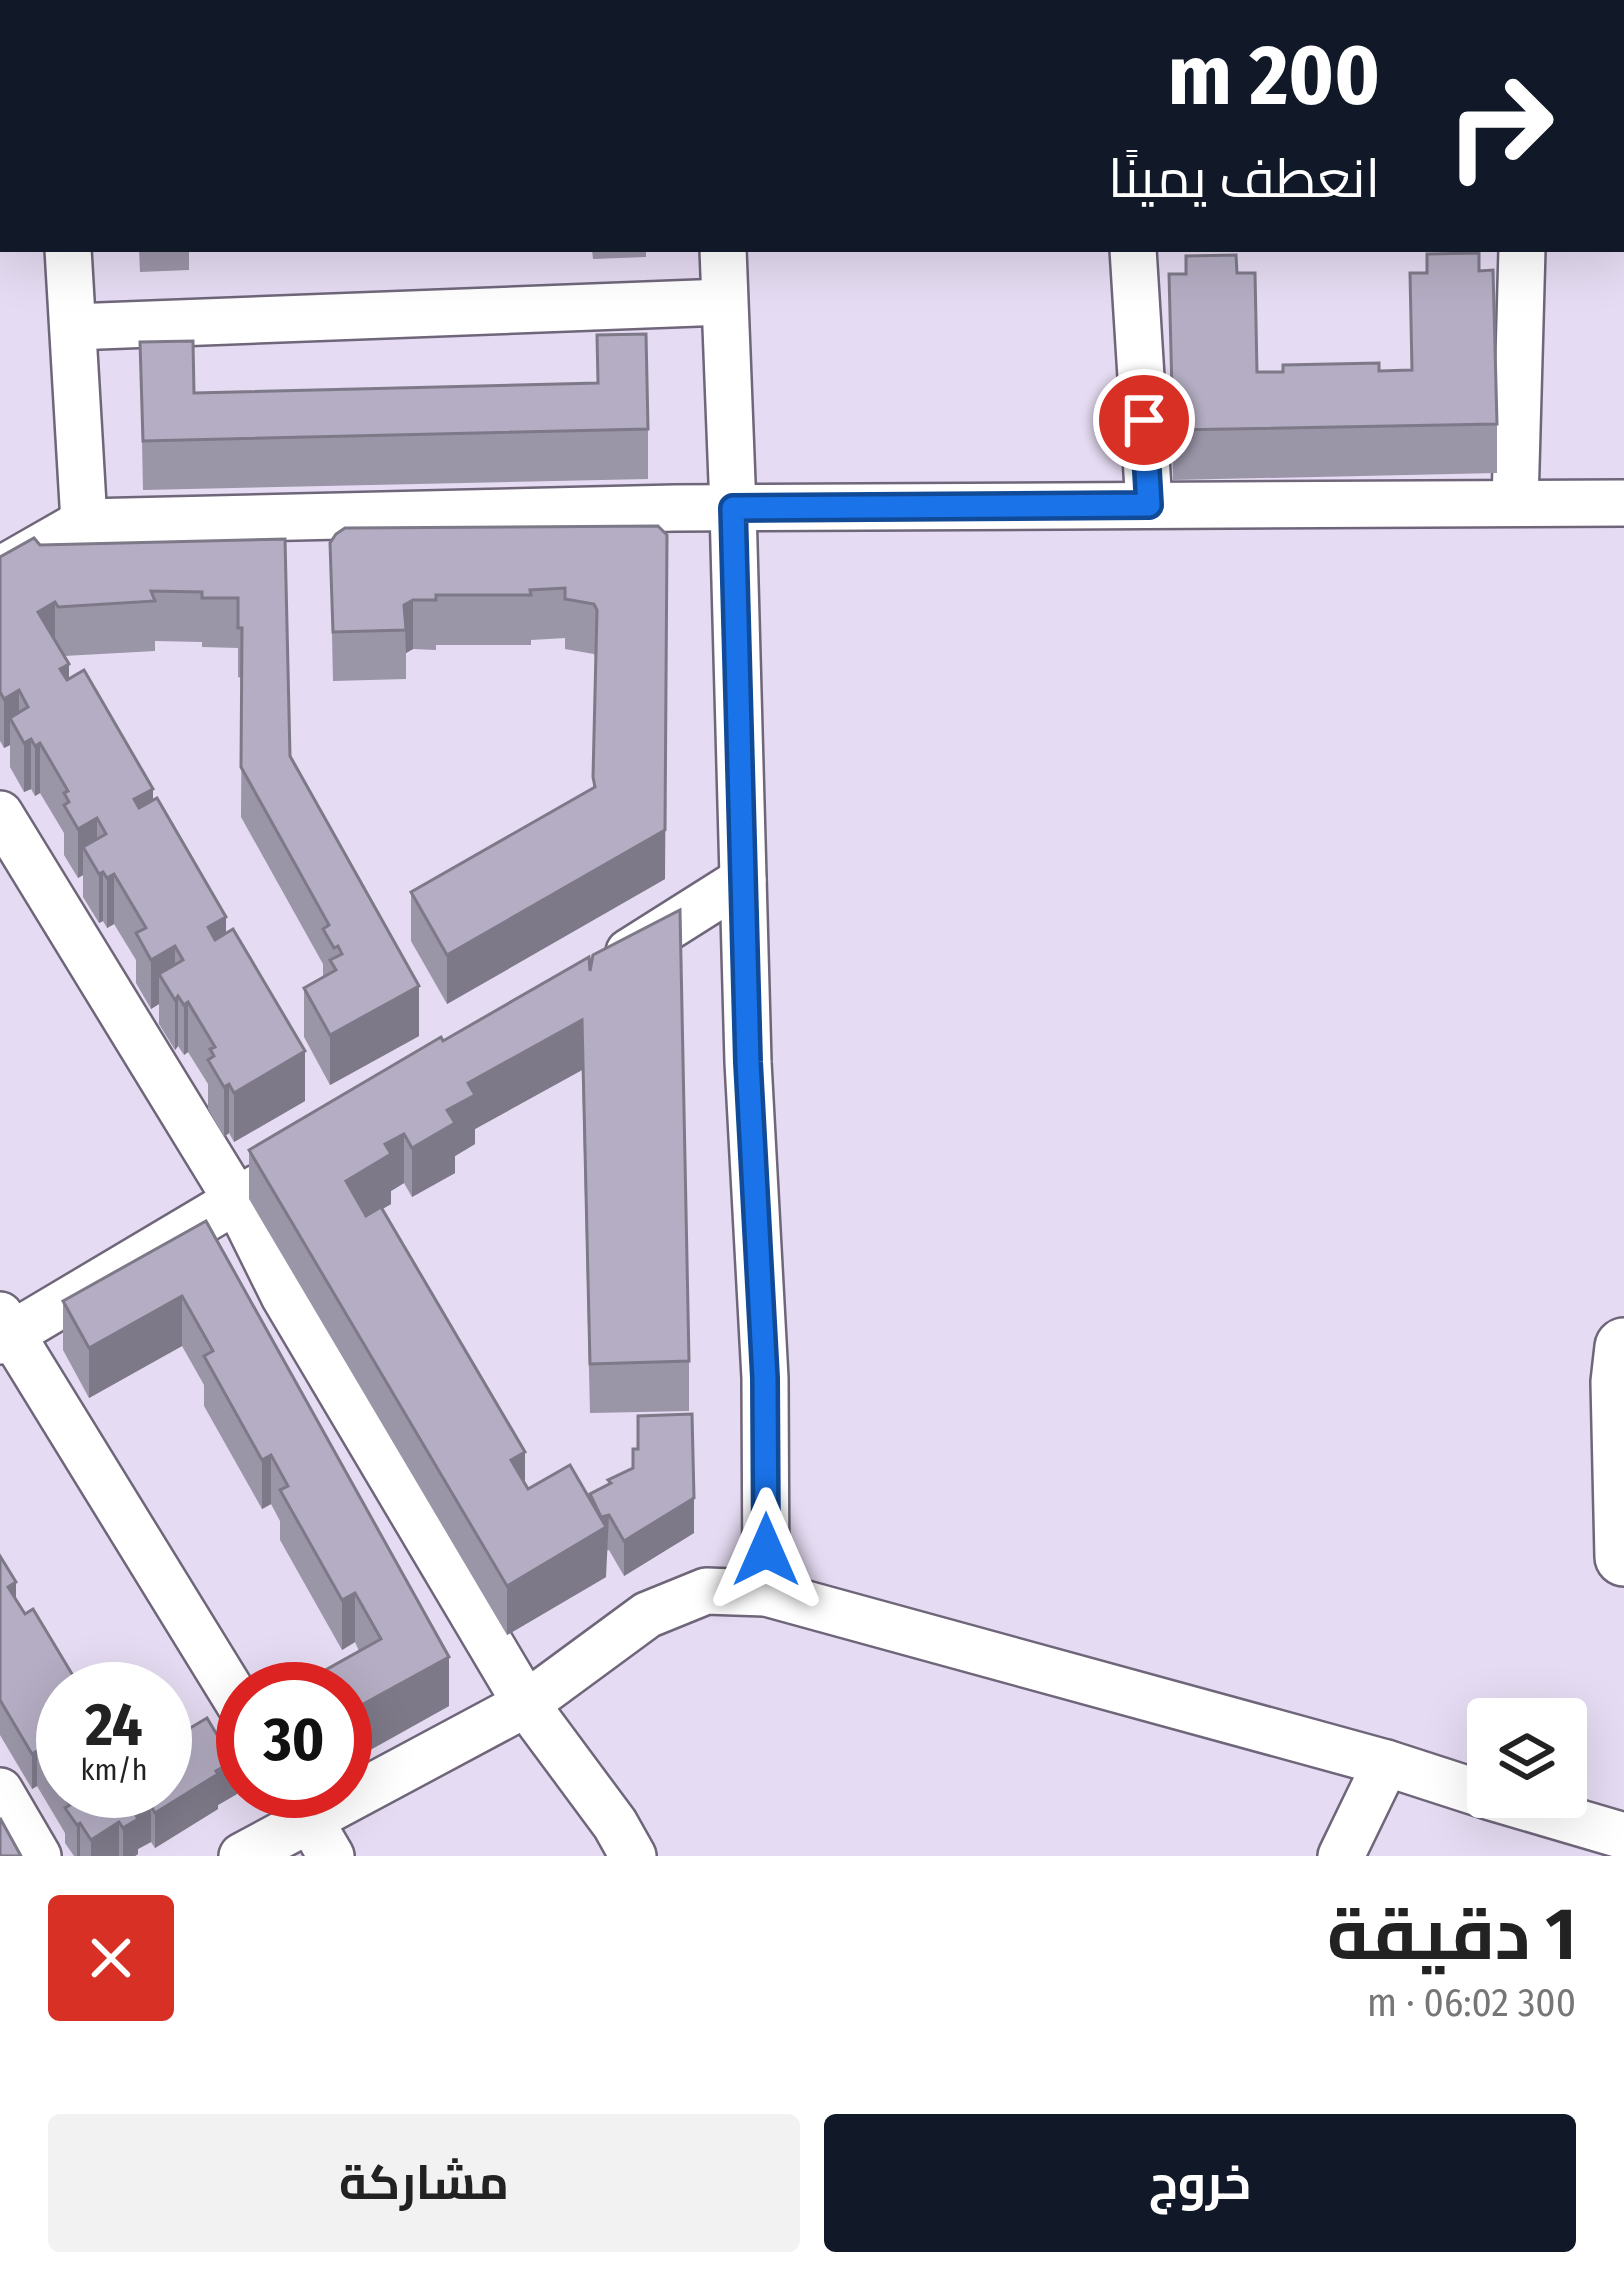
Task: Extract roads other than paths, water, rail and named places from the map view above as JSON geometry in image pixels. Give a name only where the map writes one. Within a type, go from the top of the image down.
[{"type":"main road","points":[[1624,1347],[1620,1382],[1624,1557]]},
{"type":"street","points":[[68,252],[84,522]]},
{"type":"street","points":[[723,252],[748,1062],[765,1378],[766,1593]]},
{"type":"street","points":[[1133,252],[1149,505]]},
{"type":"street","points":[[1515,503],[1522,252]]},
{"type":"street","points":[[73,327],[724,302]]},
{"type":"street","points":[[0,570],[84,522],[733,508],[1624,503]]},
{"type":"street","points":[[0,814],[237,1202],[284,1296],[526,1704],[633,1856]]},
{"type":"street","points":[[587,979],[743,880]]},
{"type":"street","points":[[216,1667],[4,1330],[237,1202],[295,1164]]},
{"type":"street","points":[[242,1856],[526,1704],[647,1616],[706,1591],[766,1593],[1386,1763],[1467,1789]]},
{"type":"street","points":[[1341,1856],[1386,1763]]},
{"type":"street","points":[[0,1791],[38,1856]]},
{"type":"street","points":[[1562,1818],[1624,1836]]}]
